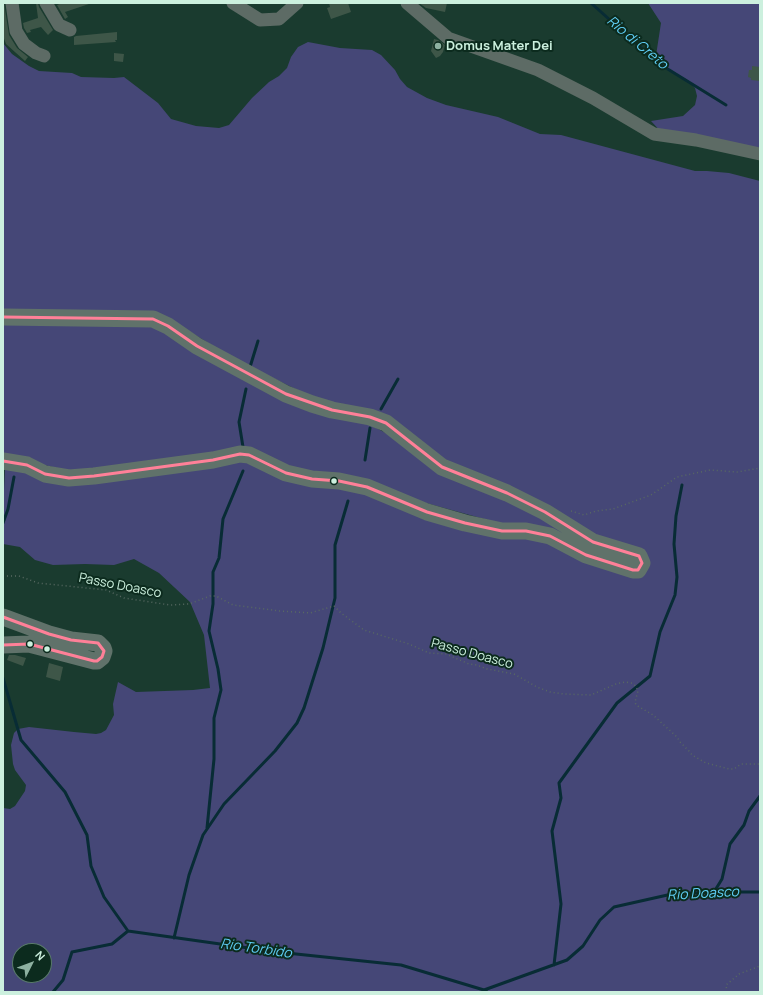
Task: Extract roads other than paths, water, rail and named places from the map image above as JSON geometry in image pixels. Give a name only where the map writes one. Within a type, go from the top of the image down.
[{"type":"main road","points":[[3,317],[153,319],[168,326],[196,346],[286,394],[332,410],[370,417],[386,423],[442,467],[507,493],[551,516],[593,542],[639,556],[642,563],[638,570],[633,570],[586,555],[550,536],[526,532],[502,531],[465,523],[427,512],[367,487],[338,481],[312,479],[286,473],[249,455],[240,454],[213,460],[69,478],[45,474],[27,466],[3,461]]},
{"type":"main road","points":[[3,617],[49,634],[71,640],[98,643],[104,651],[102,657],[97,661],[94,661],[28,644],[3,645]]},
{"type":"street","points":[[12,3],[16,31],[24,44],[36,53],[44,56]]},
{"type":"street","points":[[46,3],[59,25],[70,30]]},
{"type":"street","points":[[232,3],[260,20],[279,19],[297,3]]},
{"type":"street","points":[[407,3],[448,38],[538,70],[593,98],[654,134],[696,140],[760,154]]},
{"type":"waterway","name":"Rio di Creto","points":[[591,3],[658,63],[726,105]]},
{"type":"waterway","points":[[250,367],[258,341]]},
{"type":"waterway","points":[[381,409],[398,379]]},
{"type":"waterway","points":[[243,447],[239,422],[246,389]]},
{"type":"waterway","points":[[365,460],[370,428]]},
{"type":"waterway","points":[[207,828],[214,759],[214,718],[221,690],[218,669],[209,631],[213,604],[213,572],[219,558],[223,519],[243,471]]},
{"type":"waterway","points":[[3,523],[8,509],[14,477]]},
{"type":"waterway","points":[[554,965],[561,904],[552,831],[561,798],[559,783],[617,703],[650,676],[660,632],[675,595],[677,577],[674,544],[676,516],[682,485]]},
{"type":"waterway","points":[[174,938],[189,875],[203,835],[224,804],[275,751],[297,723],[304,708],[323,648],[335,598],[335,545],[348,501]]},
{"type":"waterway","points":[[3,678],[21,740],[65,792],[87,835],[91,866],[104,897],[128,931]]},
{"type":"waterway","points":[[714,892],[722,879],[730,844],[744,825],[749,811],[760,796]]},
{"type":"waterway","name":"Rio Doasco","points":[[484,990],[567,960],[583,946],[600,920],[614,907],[672,894],[760,892]]},
{"type":"waterway","name":"Rio Torbido","points":[[53,992],[63,980],[72,952],[112,944],[128,931],[277,952],[401,965],[487,992]]},
{"type":"place","name":"Domus Mater Dei","points":[[438,46]]}]
